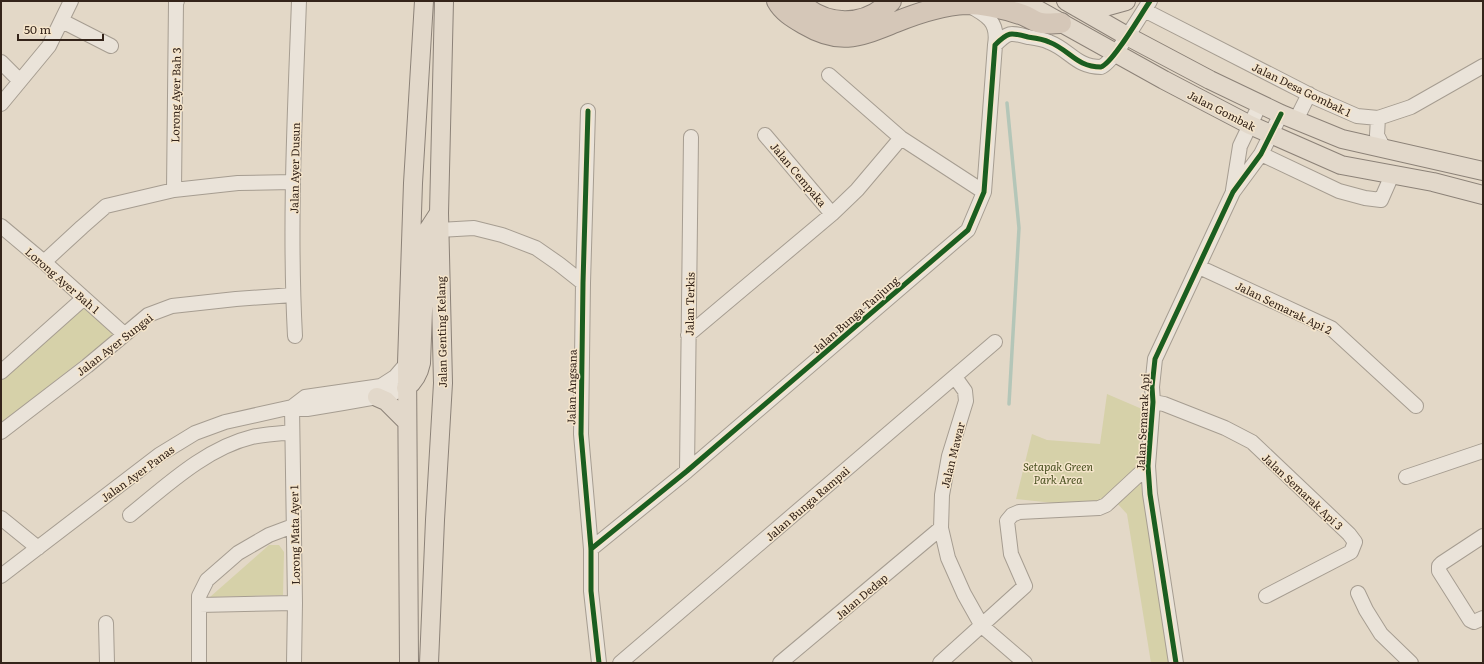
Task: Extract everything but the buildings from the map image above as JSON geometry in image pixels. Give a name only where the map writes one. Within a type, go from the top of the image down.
[{"type":"highway","points":[[777,1],[780,6],[793,17],[808,26],[823,34],[841,37],[867,34],[897,21],[936,8],[967,4],[998,8],[1042,23],[1061,22]]},
{"type":"highway","points":[[798,1],[815,14],[827,19],[838,21],[866,18],[883,8],[891,1]]},
{"type":"main road","points":[[409,663],[406,388],[412,183],[424,1]]},
{"type":"main road","name":"Jalan Genting Kelang","points":[[429,663],[434,520],[443,383],[439,221],[444,1]]},
{"type":"main road","name":"Jalan Gombak","points":[[1022,1],[1250,125],[1341,165],[1433,182],[1483,196]]},
{"type":"main road","points":[[1072,4],[1090,2],[1108,6],[1126,1]]},
{"type":"main road","name":"Jalan Gombak","points":[[1072,4],[1127,36],[1210,80],[1288,117],[1342,139],[1483,171]]},
{"type":"main road","points":[[406,388],[415,380],[421,363],[426,233],[439,221]]},
{"type":"main road","points":[[377,397],[386,401],[407,422]]},
{"type":"street","points":[[1,104],[49,46],[71,1]]},
{"type":"street","name":"Lorong Ayer Bah 3","points":[[174,190],[176,2],[178,1]]},
{"type":"street","name":"Jalan Ayer Dusun","points":[[295,336],[293,295],[293,182],[299,1]]},
{"type":"street","name":"Jalan Bunga Tanjung","points":[[590,549],[687,471],[968,230],[984,192],[997,34],[991,21],[967,4]]},
{"type":"street","points":[[995,45],[1005,35],[1016,34],[1049,42],[1082,64],[1097,67],[1104,66],[1116,53],[1147,5]]},
{"type":"street","name":"Jalan Desa Gombak 1","points":[[1147,5],[1309,94],[1357,116],[1378,118],[1411,107],[1483,66]]},
{"type":"street","points":[[62,21],[111,46]]},
{"type":"street","points":[[1,62],[20,81]]},
{"type":"street","points":[[829,74],[901,138],[984,192]]},
{"type":"street","name":"Jalan Semarak Api","points":[[1176,663],[1150,494],[1148,466],[1153,402],[1152,387],[1156,359],[1233,192],[1261,154],[1271,135],[1309,94]]},
{"type":"street","name":"Jalan Semarak Api","points":[[1233,192],[1240,146],[1260,104]]},
{"type":"street","name":"Jalan Angsana","points":[[588,111],[583,282],[581,434],[590,549],[591,591],[599,663]]},
{"type":"street","points":[[1378,118],[1377,135],[1384,149]]},
{"type":"street","name":"Jalan Cempaka","points":[[765,135],[832,214]]},
{"type":"street","name":"Jalan Terkis","points":[[687,471],[691,137]]},
{"type":"street","points":[[688,335],[832,214],[858,190],[901,138]]},
{"type":"street","points":[[1261,154],[1339,191],[1365,198],[1381,200],[1392,175]]},
{"type":"street","points":[[44,262],[82,226],[106,206],[174,190],[238,184],[293,182]]},
{"type":"street","points":[[439,221],[502,234],[536,248],[583,282]]},
{"type":"street","name":"Lorong Ayer Bah 1","points":[[1,226],[44,262],[124,334]]},
{"type":"street","name":"Jalan Semarak Api 2","points":[[1199,267],[1331,328],[1416,406]]},
{"type":"street","name":"Jalan Ayer Sungai","points":[[1,432],[87,366],[148,315],[172,306],[293,295]]},
{"type":"street","points":[[1,372],[84,298]]},
{"type":"street","name":"Jalan Bunga Rampai","points":[[620,663],[995,342]]},
{"type":"street","name":"Jalan Ayer Panas","points":[[292,407],[305,397],[381,386],[395,377],[407,363]]},
{"type":"street","name":"Jalan Mawar","points":[[955,377],[965,391],[966,401],[949,456],[942,495],[941,528],[948,558],[964,594],[982,626],[1025,663]]},
{"type":"street","name":"Jalan Ayer Panas","points":[[1,576],[159,455],[196,433],[225,422],[292,407],[307,409],[392,394],[406,388]]},
{"type":"street","name":"Jalan Semarak Api 3","points":[[1153,402],[1164,404],[1225,428],[1252,442],[1349,534],[1355,542],[1351,552],[1266,596]]},
{"type":"street","name":"Lorong Mata Ayer 1","points":[[292,407],[295,603],[294,663]]},
{"type":"street","points":[[130,515],[173,481],[218,450],[252,437],[292,432]]},
{"type":"street","points":[[1406,477],[1483,451]]},
{"type":"street","points":[[940,663],[1025,586],[1011,554],[1007,521],[1012,515],[1019,512],[1099,508],[1106,505],[1148,466]]},
{"type":"street","points":[[1,518],[38,548]]},
{"type":"street","points":[[199,663],[198,605],[199,596],[208,580],[238,553],[269,535],[293,526]]},
{"type":"street","name":"Jalan Dedap","points":[[780,663],[941,528]]},
{"type":"street","points":[[1483,536],[1442,563],[1439,566],[1439,570],[1470,620],[1474,622],[1483,618]]},
{"type":"street","points":[[1358,593],[1366,610],[1381,634],[1411,663]]},
{"type":"street","points":[[198,605],[295,603]]},
{"type":"street","points":[[106,623],[107,663]]},
{"type":"green space","points":[[84,305],[115,334],[1,423],[1,379]]},
{"type":"green space","name":"Setapak Green Park Area","points":[[1107,394],[1142,409],[1138,468],[1099,501],[1063,504],[1016,499],[1032,434],[1047,440],[1100,444]]},
{"type":"green space","points":[[1140,480],[1172,663],[1151,663],[1127,514],[1116,502]]},
{"type":"green space","points":[[269,545],[279,545],[284,552],[283,595],[210,597]]},
{"type":"waterway","points":[[1007,103],[1019,228],[1009,404]]},
{"type":"cycle path","points":[[591,549],[687,471],[968,230],[984,192],[995,45],[1006,35],[1017,34],[1047,41],[1056,45],[1085,64],[1101,67],[1106,64],[1119,48],[1150,1]]},
{"type":"cycle path","points":[[588,111],[583,283],[581,434],[591,549],[591,591],[599,663]]},
{"type":"cycle path","points":[[1176,663],[1150,494],[1148,466],[1155,359],[1233,192],[1261,154],[1281,114]]}]
